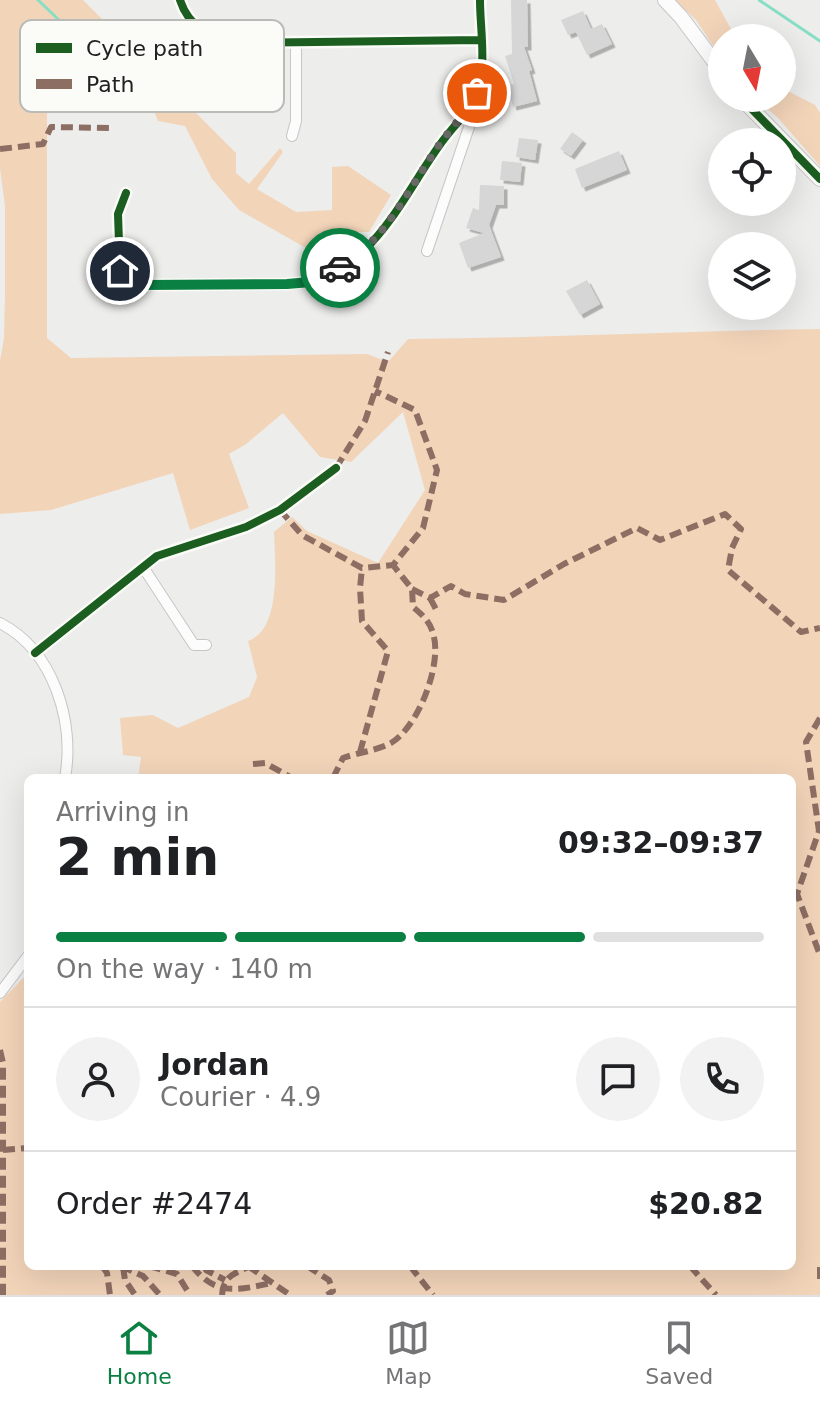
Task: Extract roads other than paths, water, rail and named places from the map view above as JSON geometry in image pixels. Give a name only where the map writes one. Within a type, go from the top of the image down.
[{"type":"street","points":[[180,0],[192,20]]},
{"type":"street","points":[[427,251],[469,127],[470,107],[481,77],[480,0]]},
{"type":"street","points":[[665,0],[708,53]]},
{"type":"street","points":[[284,43],[481,40]]},
{"type":"street","points":[[292,136],[296,121],[296,43]]},
{"type":"street","points":[[126,193],[118,214],[120,271],[127,280],[141,285],[311,282],[350,262],[386,229],[437,148],[470,107]]},
{"type":"street","points":[[755,112],[820,179]]},
{"type":"street","points":[[35,653],[157,556],[246,527],[280,510],[336,468]]},
{"type":"street","points":[[143,567],[196,649]]},
{"type":"street","points":[[0,623],[35,653],[53,683],[66,719],[69,742],[65,774]]},
{"type":"street","points":[[0,993],[24,961]]},
{"type":"waterway","points":[[38,0],[59,20]]},
{"type":"waterway","points":[[759,0],[820,41]]}]
